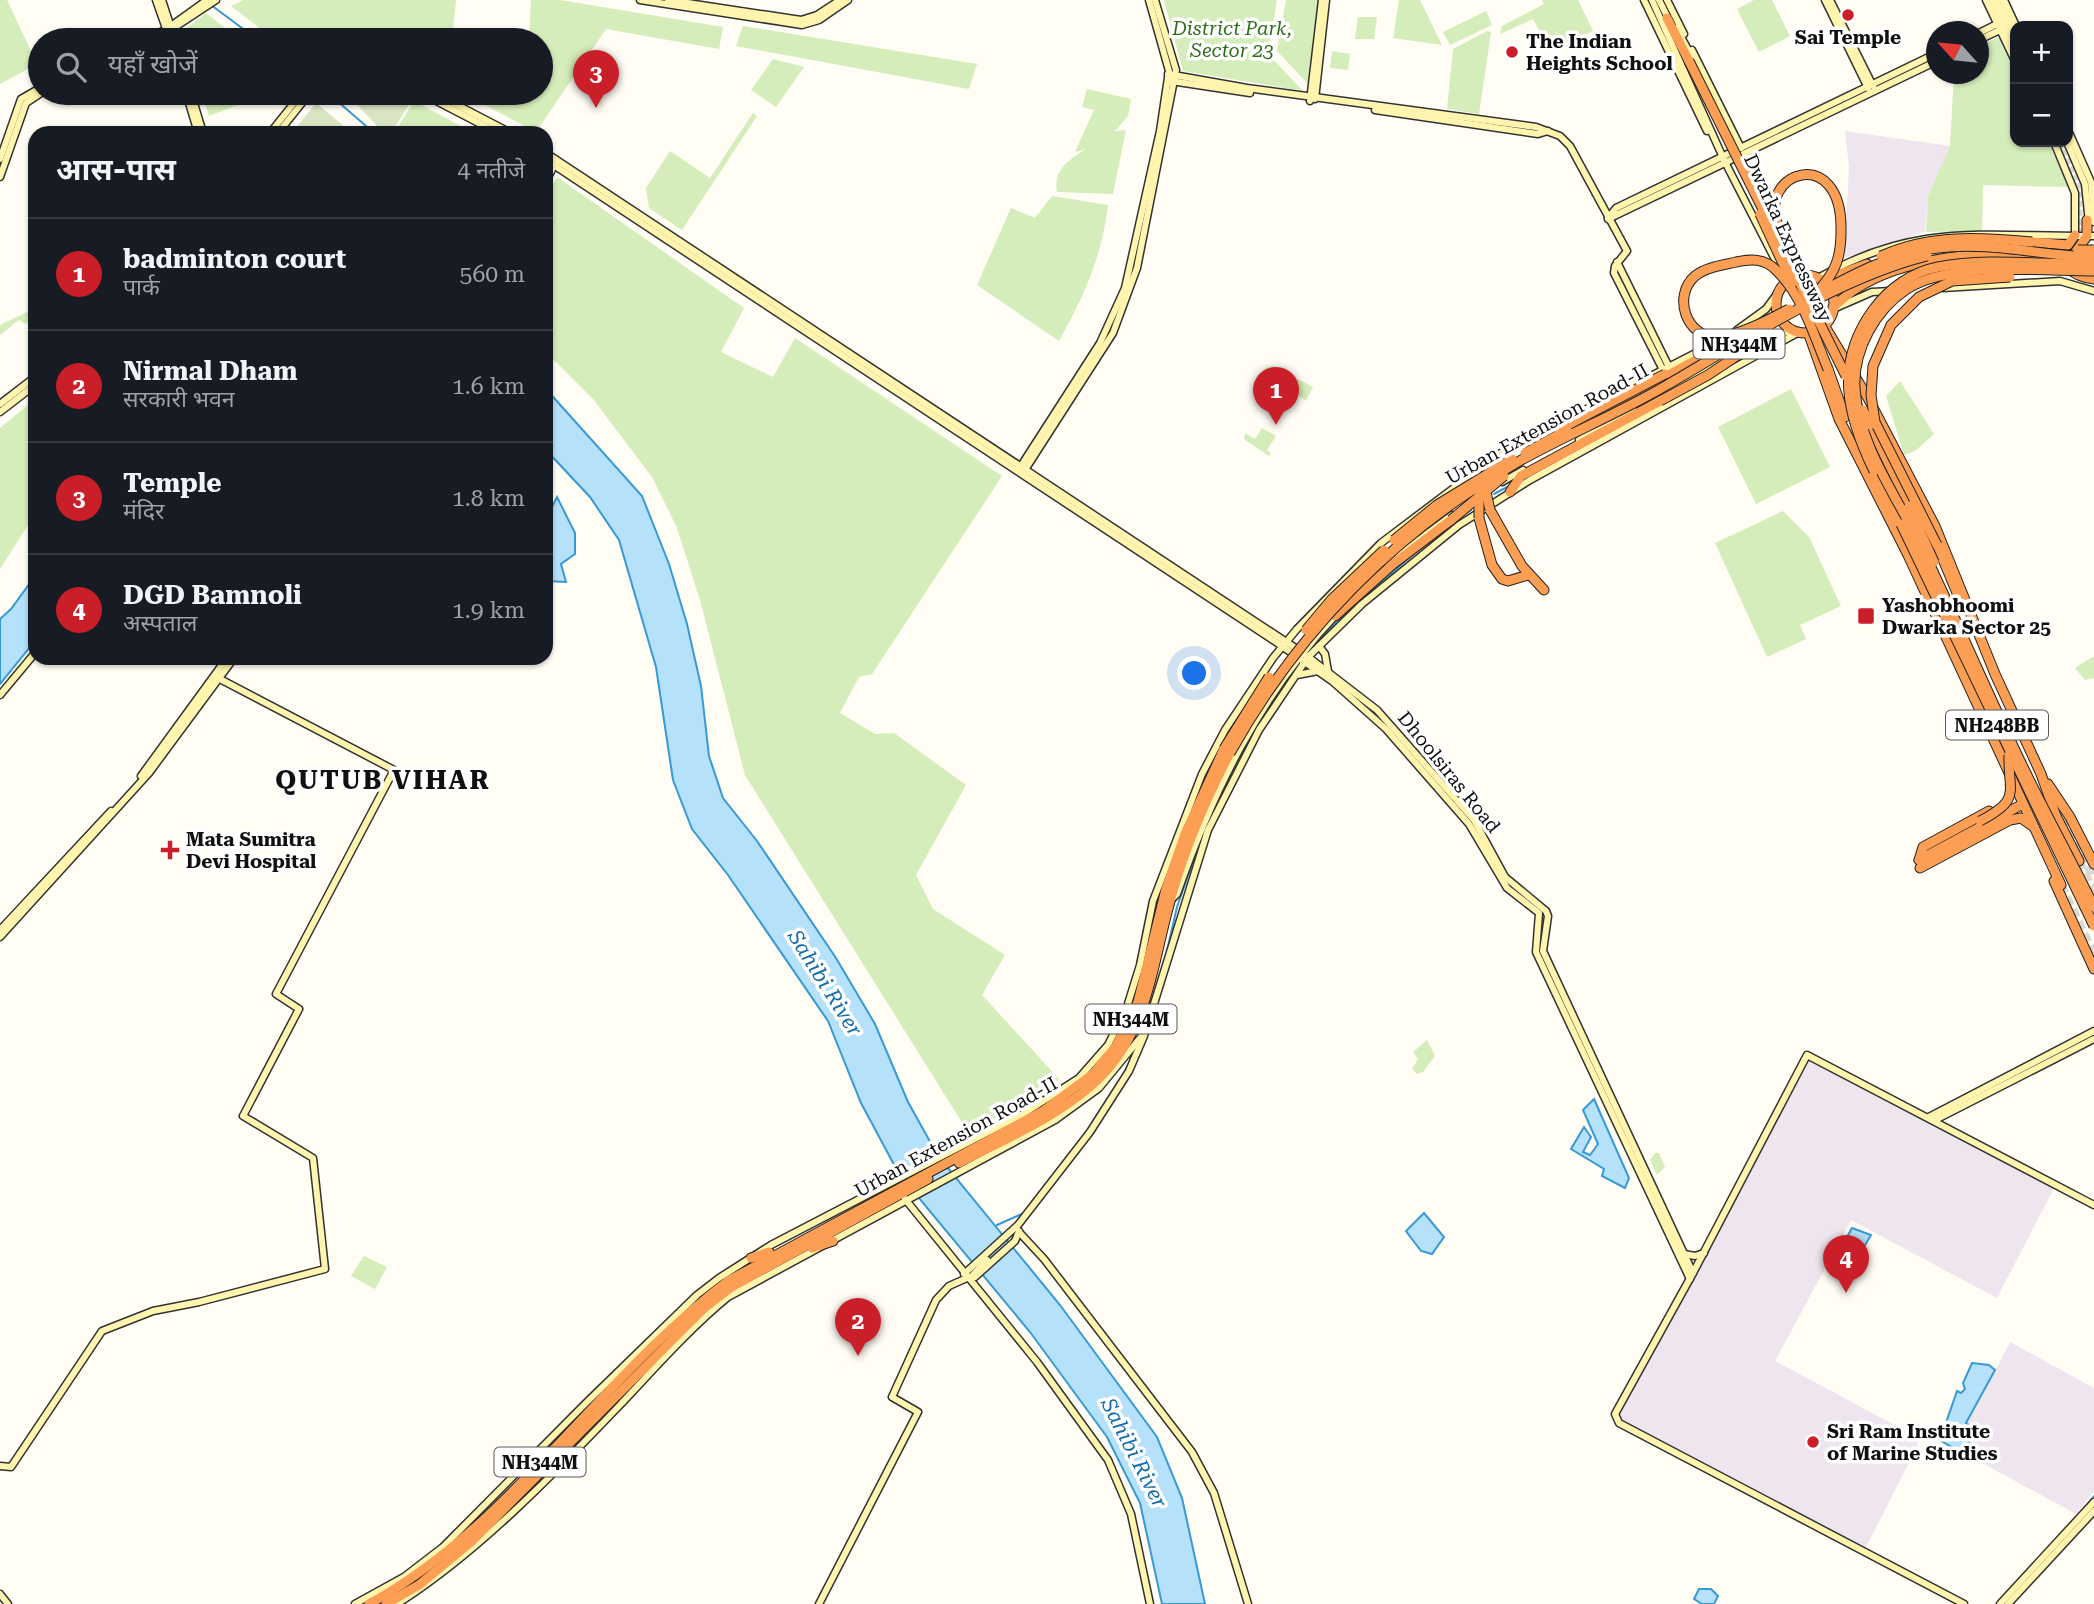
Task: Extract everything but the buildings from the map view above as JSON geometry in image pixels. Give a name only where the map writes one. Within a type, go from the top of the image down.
[{"type":"highway","name":"Dwarka Expressway","points":[[1665,20],[1788,258],[1918,523],[1954,604],[1953,615]]},
{"type":"highway","name":"Dwarka Expressway","points":[[1687,62],[1799,300],[1828,369],[1853,440],[1861,457],[1874,471]]},
{"type":"highway","points":[[1788,258],[1775,219],[1775,199],[1782,187],[1793,178],[1819,177],[1833,187],[1839,197],[1841,238],[1837,266],[1813,296]]},
{"type":"highway","points":[[1800,332],[1824,325],[1833,308],[1855,288],[1905,268],[1945,259],[1990,254],[2048,259],[2066,252],[2078,251],[2092,235],[2091,221]]},
{"type":"highway","points":[[2066,252],[2075,235]]},
{"type":"highway","points":[[1851,276],[1883,255],[1920,243],[1975,238],[2032,242],[2066,252]]},
{"type":"highway","points":[[1919,864],[1923,847],[1994,808],[2005,795],[2008,781],[1990,735],[1908,555],[1839,419],[1800,332],[1779,317],[1777,294],[1787,281],[1800,275],[1820,279],[1904,251],[1961,242],[2066,252],[2094,250]]},
{"type":"highway","name":"Urban Extension Road-II","points":[[966,1156],[1065,1106],[1094,1084],[1112,1063],[1141,1013],[1170,901],[1199,809],[1268,689],[1336,604],[1405,539],[1440,511],[1518,463],[1654,393],[1813,296],[1898,256],[1941,247],[2066,252],[2094,257]]},
{"type":"highway","name":"Urban Extension Road-II","points":[[386,1604],[436,1572],[471,1542],[634,1376],[703,1309],[733,1286],[966,1156],[1073,1092],[1099,1067],[1121,1038],[1140,995],[1166,889],[1224,749],[1262,686],[1319,614],[1358,573],[1403,533],[1463,488],[1669,370],[1871,274],[1927,256],[1990,254]]},
{"type":"highway","points":[[2048,259],[2076,276],[2094,279]]},
{"type":"highway","points":[[1510,492],[1519,480],[1660,401],[1765,337],[1767,325],[1718,337],[1703,334],[1686,317],[1683,304],[1685,289],[1694,277],[1707,269],[1755,260],[1776,269],[1799,300]]},
{"type":"highway","name":"Dwarka Expressway","points":[[2094,264],[1979,263],[1938,267],[1909,277],[1884,296],[1859,332],[1847,373],[1853,423],[1874,471],[2094,926]]},
{"type":"highway","points":[[2025,271],[2016,277],[1966,278],[1931,290],[1902,312],[1877,352],[1871,380],[1875,422],[1937,545],[1998,694],[2031,763],[2070,817],[2094,864]]},
{"type":"highway","name":"Dwarka Expressway","points":[[2094,271],[1951,273],[1925,280],[1906,290],[1873,324],[1857,361],[1855,388],[1865,434],[2023,766],[2094,907]]},
{"type":"highway","points":[[1820,279],[1831,293],[1833,308]]},
{"type":"highway","points":[[1824,325],[1868,398],[1935,526],[1991,665],[2039,771],[2056,816],[2079,861]]},
{"type":"highway","points":[[1528,575],[1508,581],[1502,579],[1492,565],[1477,503],[1479,485],[1489,466],[1669,370]]},
{"type":"highway","points":[[1335,616],[1393,565],[1467,509],[1518,463]]},
{"type":"highway","points":[[1489,466],[1486,497],[1522,566],[1544,590]]},
{"type":"highway","points":[[1990,735],[2015,782],[2061,885]]},
{"type":"highway","points":[[1980,821],[2004,806],[2011,792],[2008,751]]},
{"type":"highway","points":[[1919,864],[2019,806]]},
{"type":"highway","points":[[1919,864],[2015,818],[2027,820],[2034,828],[2034,838],[2094,969]]},
{"type":"highway","points":[[1121,1038],[1137,990],[1137,975]]},
{"type":"highway","name":"Urban Extension Road-II","points":[[369,1604],[424,1571],[459,1542],[699,1303],[747,1269],[904,1191]]},
{"type":"highway","points":[[751,1258],[809,1231],[817,1233]]},
{"type":"highway","points":[[761,1271],[768,1271],[817,1245],[833,1241]]},
{"type":"highway","points":[[590,1434],[593,1425],[617,1401],[634,1376]]},
{"type":"highway","points":[[577,1424],[614,1377]]},
{"type":"street","points":[[156,0],[169,28]]},
{"type":"street","points":[[162,0],[170,28]]},
{"type":"street","points":[[177,28],[205,4],[216,0]]},
{"type":"street","points":[[640,0],[802,25],[819,20],[848,0]]},
{"type":"street","points":[[668,0],[801,20],[817,15],[840,0]]},
{"type":"street","points":[[1149,0],[1172,78]]},
{"type":"street","points":[[1019,468],[1100,343],[1125,288],[1172,78],[1156,0]]},
{"type":"street","points":[[1313,99],[1324,0]]},
{"type":"street","points":[[1644,0],[1787,281]]},
{"type":"street","points":[[1652,0],[1665,20],[1681,34],[1740,151]]},
{"type":"street","points":[[1659,0],[1665,20],[1663,30],[1723,159]]},
{"type":"street","points":[[1668,0],[1800,275]]},
{"type":"street","points":[[1827,0],[1872,89]]},
{"type":"street","points":[[1986,0],[2005,25]]},
{"type":"street","points":[[1992,0],[2005,25]]},
{"type":"street","points":[[1998,0],[2010,43]]},
{"type":"street","points":[[2004,0],[2005,25]]},
{"type":"street","points":[[1989,34],[2005,25]]},
{"type":"street","points":[[1872,89],[1926,59]]},
{"type":"street","points":[[1608,219],[1723,159],[1926,66]]},
{"type":"street","points":[[1172,78],[1550,131],[1570,146],[1627,251],[1617,262],[1615,275],[1669,370]]},
{"type":"street","points":[[0,159],[21,99],[28,96]]},
{"type":"street","points":[[0,177],[28,101]]},
{"type":"street","points":[[193,105],[199,126]]},
{"type":"street","points":[[276,126],[292,105]]},
{"type":"street","points":[[284,126],[300,105]]},
{"type":"street","points":[[444,105],[485,126]]},
{"type":"street","points":[[457,105],[498,126]]},
{"type":"street","points":[[2073,140],[2087,168],[2091,221]]},
{"type":"street","points":[[2056,147],[2075,193],[2075,235]]},
{"type":"street","points":[[2069,147],[2085,184],[2091,221]]},
{"type":"street","points":[[553,167],[555,163]]},
{"type":"street","name":"Dhoolsiras Road","points":[[555,163],[1328,671],[1377,710],[1474,821],[1505,877],[1546,911],[1548,916],[1543,951],[1692,1276]]},
{"type":"street","points":[[1820,279],[1881,249],[1926,237],[1973,233],[2092,235]]},
{"type":"street","points":[[1833,308],[1876,291],[1956,285],[2060,281],[2094,290]]},
{"type":"street","points":[[966,1156],[1079,1078],[1116,1032],[1137,975],[1153,901],[1202,774],[1225,730],[1273,658],[1353,568],[1381,543],[1499,454],[1669,370],[1726,338],[1766,309],[1777,294]]},
{"type":"street","points":[[1170,901],[1177,894],[1209,810],[1235,755],[1274,691],[1335,616],[1395,556],[1487,491],[1728,357],[1800,332]]},
{"type":"street","points":[[819,1604],[918,1412],[892,1397],[936,1300],[944,1290],[982,1268],[1018,1231],[1090,1132],[1126,1076],[1142,1035],[1208,830],[1259,730],[1297,675],[1304,657],[1418,557],[1498,499],[1800,332]]},
{"type":"street","points":[[0,404],[28,382]]},
{"type":"street","points":[[0,412],[28,391]]},
{"type":"street","points":[[1487,491],[1498,499]]},
{"type":"street","points":[[1273,658],[1275,638],[1297,629]]},
{"type":"street","points":[[1319,646],[1325,654],[1328,671]]},
{"type":"street","name":"Dhoolsiras Road","points":[[1304,657],[1387,729],[1469,824],[1507,888],[1539,913],[1536,952],[1692,1276]]},
{"type":"street","points":[[0,695],[28,661]]},
{"type":"street","points":[[0,930],[140,777],[222,665]]},
{"type":"street","points":[[0,937],[149,773],[228,665]]},
{"type":"street","points":[[1297,675],[1318,671]]},
{"type":"street","points":[[0,1466],[11,1467],[102,1331],[153,1311],[199,1303],[325,1269],[313,1158],[243,1118],[299,1010],[277,996],[394,770],[218,678]]},
{"type":"street","points":[[1932,1119],[2094,1031]]},
{"type":"street","points":[[966,1156],[1082,1102],[1118,1066],[1142,1035]]},
{"type":"street","points":[[1932,1119],[2094,1039]]},
{"type":"street","points":[[1964,1604],[1615,1421],[1615,1414],[1692,1276],[1807,1055],[2094,1205]]},
{"type":"street","points":[[1118,1066],[1126,1076]]},
{"type":"street","points":[[397,1604],[458,1562],[590,1434],[695,1326],[728,1297],[833,1241],[904,1191]]},
{"type":"street","points":[[355,1604],[404,1577],[443,1547],[697,1295],[751,1258],[904,1191]]},
{"type":"street","points":[[904,1191],[1080,1419],[1117,1477],[1131,1514],[1150,1604]]},
{"type":"street","points":[[967,1276],[969,1267],[1008,1232],[1018,1231]]},
{"type":"street","points":[[1018,1231],[1044,1259],[1192,1452],[1213,1493],[1248,1604]]},
{"type":"street","points":[[1684,1254],[1695,1256],[1704,1253]]},
{"type":"street","points":[[2000,1604],[2094,1502]]},
{"type":"street","points":[[2008,1604],[2094,1511]]},
{"type":"street","points":[[0,1594],[8,1604]]},
{"type":"shaded area","points":[[1845,131],[1950,146],[1928,196],[1925,232],[1844,258],[1849,167]]},
{"type":"shaded area","points":[[1806,1058],[2054,1188],[1997,1298],[1851,1220],[1775,1361],[1919,1438],[1916,1449],[1865,1549],[1621,1419],[1619,1415]]},
{"type":"shaded area","points":[[2010,1342],[2094,1388],[2094,1491],[2076,1514],[1964,1453],[1976,1430],[1967,1424]]},
{"type":"green space","points":[[0,0],[7,0],[28,45],[28,69],[0,84]]},
{"type":"green space","points":[[243,0],[456,0],[453,28],[259,28],[231,6]]},
{"type":"green space","points":[[531,0],[560,0],[723,27],[719,49],[606,29],[540,126],[525,126],[485,105],[553,105],[553,28],[530,28]]},
{"type":"green space","name":"District Park, Sector 23","points":[[1164,0],[1277,0],[1268,54],[1303,91],[1183,71]]},
{"type":"green space","points":[[1286,0],[1318,0],[1308,84],[1277,51]]},
{"type":"green space","points":[[1399,0],[1420,0],[1442,45],[1393,38]]},
{"type":"green space","points":[[1542,0],[1578,0],[1593,31],[1550,51],[1533,19],[1500,34],[1502,26],[1544,4]]},
{"type":"green space","points":[[1754,0],[1772,0],[1790,36],[1759,52],[1737,9]]},
{"type":"green space","points":[[1486,11],[1492,25],[1450,45],[1443,32]]},
{"type":"green space","points":[[206,13],[225,28],[187,28]]},
{"type":"green space","points":[[1358,17],[1377,17],[1374,39],[1355,39]]},
{"type":"green space","points":[[743,26],[977,64],[969,89],[736,46]]},
{"type":"green space","points":[[1487,31],[1491,32],[1479,114],[1447,109],[1453,49]]},
{"type":"green space","points":[[1998,37],[2010,62],[2010,147],[2050,147],[2070,187],[1983,185],[1982,231],[1926,232],[1928,196],[1950,146],[1953,84],[1989,84],[1989,41]]},
{"type":"green space","points":[[1332,51],[1350,54],[1348,70],[1330,68]]},
{"type":"green space","points":[[773,59],[804,67],[776,107],[751,90]]},
{"type":"green space","points":[[1087,89],[1131,99],[1128,116],[1115,131],[1126,130],[1113,194],[1057,192],[1057,177],[1060,171],[1068,161],[1086,149],[1075,152],[1094,110],[1082,107]]},
{"type":"green space","points":[[206,105],[237,105],[209,116]]},
{"type":"green space","points":[[314,105],[318,105],[344,126],[298,126]]},
{"type":"green space","points":[[357,105],[409,105],[395,126],[377,126]]},
{"type":"green space","points":[[412,105],[422,105],[461,126],[398,126]]},
{"type":"green space","points":[[753,113],[757,116],[682,230],[649,208],[646,188],[670,151],[710,178]]},
{"type":"green space","points":[[557,177],[744,308],[721,352],[773,377],[795,338],[1002,476],[872,674],[859,677],[840,713],[875,734],[894,733],[966,785],[916,875],[933,909],[1005,955],[982,995],[1059,1079],[1052,1087],[971,1137],[745,775],[700,600],[677,528],[652,477],[593,399],[553,359],[553,185]]},
{"type":"green space","points":[[1052,196],[1108,205],[1091,276],[1059,341],[977,285],[1011,208],[1035,218]]},
{"type":"green space","points":[[28,311],[28,322],[25,324],[19,320],[0,335],[0,325]]},
{"type":"green space","points":[[1273,366],[1313,387],[1306,401],[1264,369]]},
{"type":"green space","points":[[1900,381],[1934,434],[1915,451],[1904,455],[1886,396]]},
{"type":"green space","points":[[1791,389],[1830,467],[1756,504],[1718,427]]},
{"type":"green space","points":[[28,405],[28,525],[0,569],[0,428]]},
{"type":"green space","points":[[1262,428],[1276,436],[1267,450],[1271,453],[1269,456],[1244,439],[1245,433],[1255,439]]},
{"type":"green space","points":[[1783,511],[1809,537],[1841,606],[1800,625],[1806,639],[1767,657],[1715,543]]},
{"type":"green space","points":[[2094,656],[2094,678],[2085,680],[2075,668]]},
{"type":"green space","points":[[1427,1040],[1435,1056],[1423,1072],[1417,1074],[1412,1069],[1418,1059],[1413,1052]]},
{"type":"green space","points":[[1655,1153],[1659,1153],[1665,1167],[1657,1175],[1650,1160]]},
{"type":"green space","points":[[364,1256],[387,1267],[375,1289],[351,1276]]},
{"type":"water","name":"Sahibi River","points":[[553,397],[642,496],[669,564],[687,624],[701,686],[709,756],[723,798],[757,841],[836,958],[875,1024],[908,1102],[938,1156],[1060,1305],[1157,1437],[1182,1498],[1205,1604],[1162,1604],[1140,1503],[1107,1437],[1030,1332],[899,1174],[861,1103],[828,1021],[728,875],[692,829],[673,780],[656,667],[619,540],[590,497],[553,457]]},
{"type":"water","points":[[557,497],[575,533],[575,554],[561,564],[566,582],[553,581],[553,505]]},
{"type":"water","points":[[28,586],[28,650],[0,684],[0,619]]},
{"type":"water","points":[[1594,1099],[1629,1178],[1625,1188],[1602,1176],[1604,1169],[1571,1149],[1584,1127],[1591,1137],[1583,1152],[1590,1155],[1598,1144],[1583,1110]]},
{"type":"water","points":[[1424,1213],[1444,1237],[1432,1254],[1421,1251],[1406,1231]]},
{"type":"water","points":[[1852,1228],[1871,1235],[1857,1259],[1850,1261],[1839,1251]]},
{"type":"water","points":[[1972,1363],[1989,1365],[1995,1370],[1966,1423],[1975,1430],[1963,1454],[1940,1440],[1957,1391],[1961,1393],[1965,1389],[1963,1383]]},
{"type":"water","points":[[1699,1589],[1711,1589],[1718,1596],[1714,1604],[1702,1604],[1694,1599]]},
{"type":"waterway","points":[[211,5],[242,28]]},
{"type":"waterway","points":[[342,105],[366,126]]},
{"type":"waterway","points":[[1820,316],[1829,312]]},
{"type":"waterway","points":[[1723,370],[1734,364]]},
{"type":"waterway","points":[[1494,494],[1509,486]]},
{"type":"waterway","points":[[1463,515],[1471,510]]},
{"type":"waterway","points":[[1317,642],[1350,609],[1417,551]]},
{"type":"waterway","points":[[1309,651],[1313,646]]},
{"type":"waterway","points":[[1238,759],[1296,668]]},
{"type":"waterway","points":[[1166,955],[1177,907],[1198,847]]},
{"type":"waterway","points":[[1126,1069],[1130,1061]]},
{"type":"waterway","points":[[1059,1167],[1090,1127]]},
{"type":"waterway","points":[[997,1225],[1024,1213]]},
{"type":"waterway","points":[[2086,1506],[2094,1496]]},
{"type":"tunnel","points":[[2062,147],[2079,183],[2080,238]]},
{"type":"tunnel","points":[[2019,806],[2043,800],[2052,803],[2063,814],[2094,879]]},
{"type":"tunnel","points":[[2079,861],[2094,893]]},
{"type":"tunnel","points":[[2061,885],[2094,955]]},
{"type":"place","name":"Sai Temple","points":[[1848,15]]},
{"type":"place","name":"The Indian Heights School","points":[[1512,52]]},
{"type":"place","name":"Temple","points":[[596,108]]},
{"type":"place","name":"badminton court","points":[[1276,425]]},
{"type":"place","name":"Yashobhoomi Dwarka Sector 25","points":[[1866,616]]},
{"type":"place","name":"Mata Sumitra Devi Hospital","points":[[170,850]]},
{"type":"place","name":"DGD Bamnoli","points":[[1846,1293]]},
{"type":"place","name":"Nirmal Dham","points":[[858,1356]]},
{"type":"place","name":"Sri Ram Institute of Marine Studies","points":[[1813,1442]]},
{"type":"district","name":"QUTUB VIHAR","points":[[383,780]]}]
